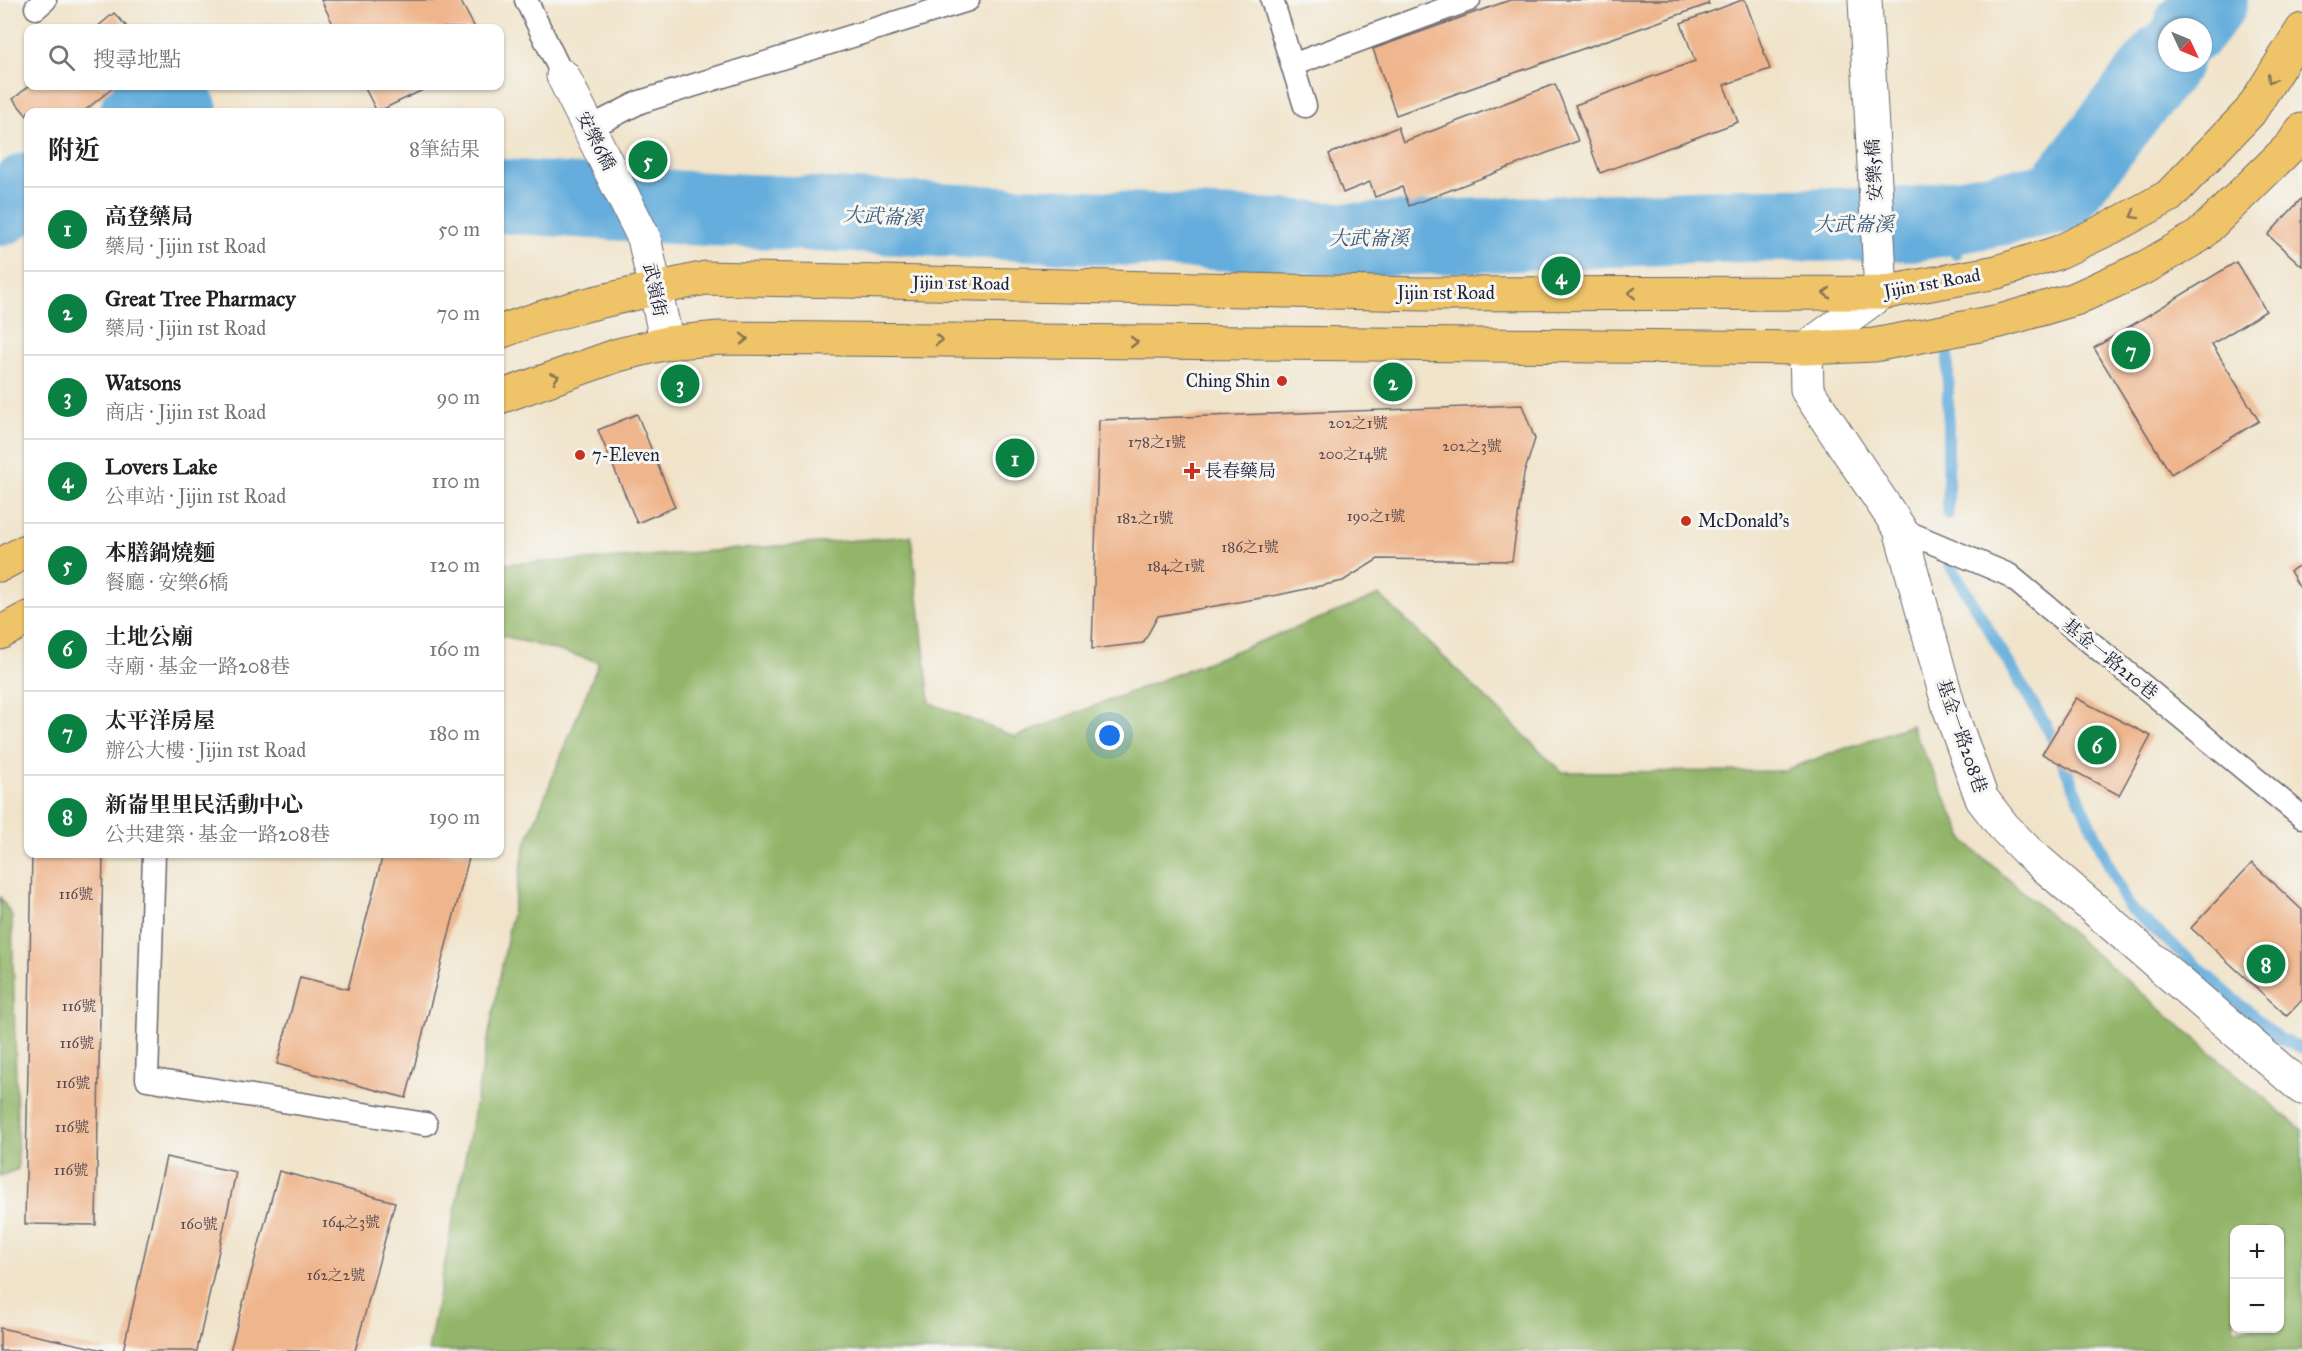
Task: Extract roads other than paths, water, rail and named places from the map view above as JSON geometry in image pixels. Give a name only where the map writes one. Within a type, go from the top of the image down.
[{"type":"main road","name":"Jijin 1st Road","points":[[504,330],[610,297],[705,278],[1424,294],[1881,293],[1997,272],[2056,253],[2114,226],[2169,196],[2250,112],[2302,30]]},
{"type":"main road","points":[[504,396],[618,355],[667,343],[719,338],[1806,348],[1874,345],[2000,321],[2075,299],[2146,267],[2199,236],[2292,144],[2302,129]]},
{"type":"main road","points":[[0,565],[24,552]]},
{"type":"main road","points":[[0,633],[24,620]]},
{"type":"street","name":"安樂5橋","points":[[1865,0],[1881,293]]},
{"type":"street","name":"安樂6橋","points":[[563,76],[644,238]]},
{"type":"street","name":"武嶺街","points":[[644,238],[667,343]]},
{"type":"street","points":[[1806,348],[1881,293]]},
{"type":"street","name":"基金一路208巷","points":[[1806,348],[1807,390],[1900,529],[1949,707],[1982,799],[2026,851],[2302,1088]]},
{"type":"lane","points":[[526,0],[563,76]]},
{"type":"lane","points":[[589,128],[640,102],[968,0]]},
{"type":"lane","points":[[1272,0],[1305,106]]},
{"type":"lane","points":[[1292,65],[1469,0]]},
{"type":"lane","name":"基金一路210巷","points":[[1900,529],[2009,575],[2302,817]]},
{"type":"lane","points":[[154,858],[147,1079],[426,1124]]},
{"type":"waterway","name":"大武崙溪","points":[[2197,18],[2211,0]]},
{"type":"waterway","name":"大武崙溪","points":[[504,196],[687,208],[1360,240],[1744,225],[1915,224],[2057,198],[2158,69]]},
{"type":"waterway","name":"大武崙溪","points":[[143,108],[147,105],[162,108]]},
{"type":"waterway","name":"大武崙溪","points":[[0,209],[24,192]]},
{"type":"waterway","points":[[1956,254],[1959,216]]},
{"type":"waterway","points":[[1948,347],[1948,514]]},
{"type":"waterway","points":[[1948,561],[2049,731],[2127,905],[2279,1039],[2302,1048]]},
{"type":"place","name":"本膳鍋燒麵","points":[[648,160]]},
{"type":"place","name":"Lovers Lake","points":[[1561,276]]},
{"type":"place","name":"太平洋房屋","points":[[2131,350]]},
{"type":"place","name":"Ching Shin","points":[[1282,381]]},
{"type":"place","name":"Great Tree Pharmacy","points":[[1393,382]]},
{"type":"place","name":"Watsons","points":[[680,384]]},
{"type":"place","name":"7-Eleven","points":[[580,455]]},
{"type":"place","name":"高登藥局","points":[[1015,458]]},
{"type":"place","name":"長春藥局","points":[[1192,471]]},
{"type":"place","name":"McDonald's","points":[[1686,521]]},
{"type":"place","name":"土地公廟","points":[[2097,745]]},
{"type":"place","name":"新崙里里民活動中心","points":[[2266,964]]}]
